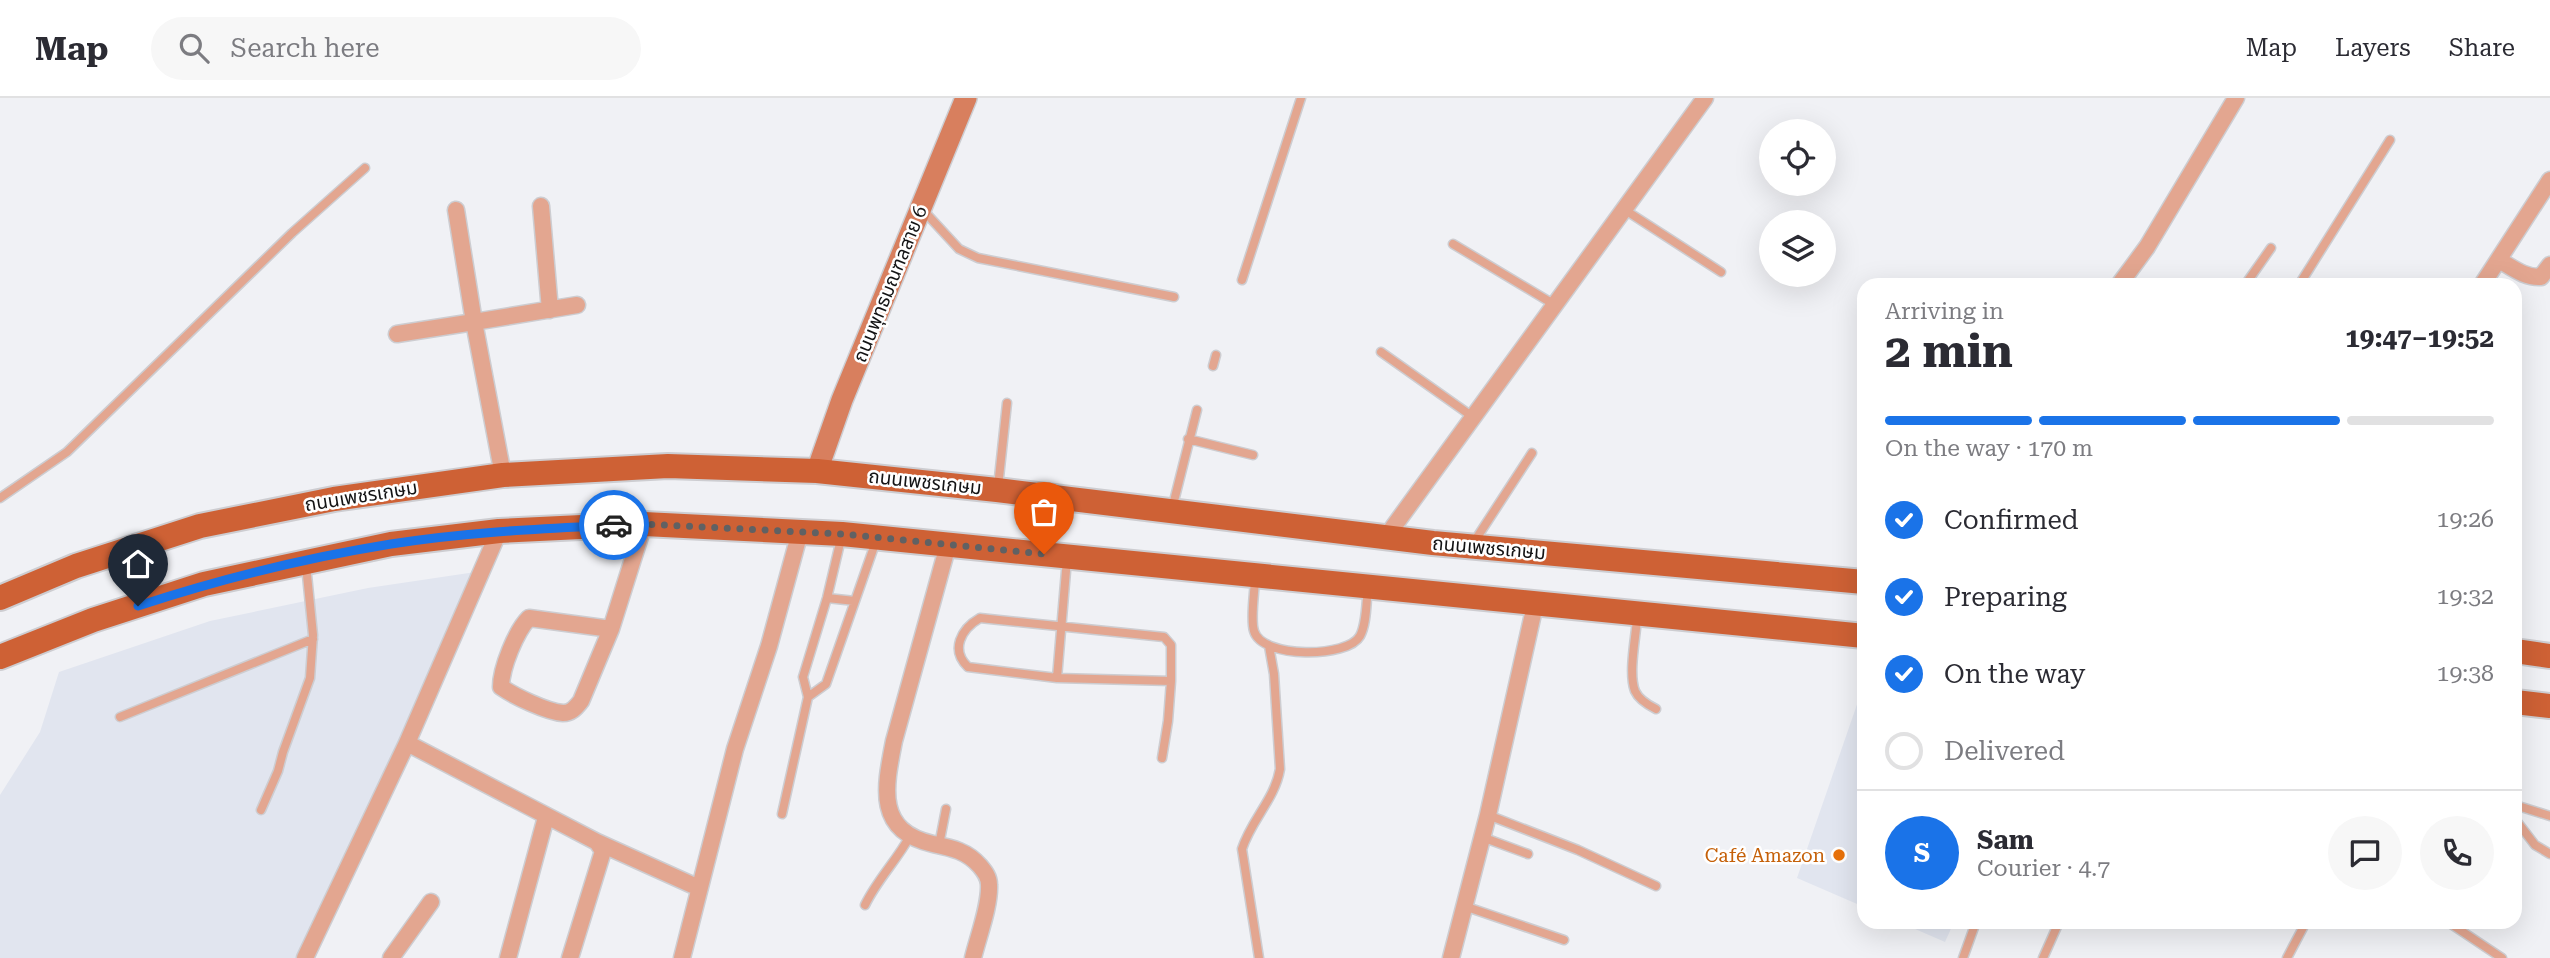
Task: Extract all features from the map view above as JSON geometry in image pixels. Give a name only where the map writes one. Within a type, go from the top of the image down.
[{"type":"main road","name":"ถนนพุทธมณฑลสาย 6","points":[[817,471],[842,400],[966,98]]},
{"type":"main road","name":"ถนนเพชรเกษม","points":[[0,598],[76,566],[200,526],[334,499],[503,475],[668,466],[817,471],[1386,537],[1857,581]]},
{"type":"main road","points":[[0,657],[93,620],[204,584],[391,544],[499,531],[644,524],[842,534],[1857,635]]},
{"type":"main road","points":[[2522,652],[2550,656]]},
{"type":"main road","points":[[2522,703],[2550,706]]},
{"type":"street","points":[[1386,537],[1705,98]]},
{"type":"street","points":[[2124,278],[2147,247],[2236,98]]},
{"type":"street","points":[[2487,278],[2550,180]]},
{"type":"street","points":[[541,206],[550,310]]},
{"type":"street","points":[[456,210],[503,475]]},
{"type":"street","points":[[2499,260],[2524,275],[2535,278],[2541,278],[2550,265]]},
{"type":"street","points":[[397,334],[577,305]]},
{"type":"street","points":[[611,629],[529,618],[521,625],[501,676],[501,687],[516,698],[563,713],[573,710],[580,701],[611,629],[644,524]]},
{"type":"street","points":[[305,958],[407,743],[499,531]]},
{"type":"street","points":[[682,958],[735,749],[769,646],[800,532]]},
{"type":"street","points":[[948,545],[894,741],[888,774],[887,802],[893,820],[904,833],[955,848],[967,855],[987,875],[989,894],[972,958]]},
{"type":"street","points":[[1451,958],[1488,815],[1535,605]]},
{"type":"street","points":[[407,743],[546,817],[699,888]]},
{"type":"street","points":[[508,958],[546,817]]},
{"type":"street","points":[[570,958],[603,851],[597,842]]},
{"type":"street","points":[[391,958],[431,902]]},
{"type":"lane","points":[[1242,280],[1301,98]]},
{"type":"lane","points":[[2303,278],[2390,140]]},
{"type":"lane","points":[[0,498],[67,452],[292,233],[365,168]]},
{"type":"lane","points":[[921,208],[959,249],[978,258],[1174,297]]},
{"type":"lane","points":[[1625,210],[1721,272]]},
{"type":"lane","points":[[1453,244],[1555,305]]},
{"type":"lane","points":[[2250,278],[2271,248]]},
{"type":"lane","points":[[1381,352],[1473,417]]},
{"type":"lane","points":[[1213,366],[1216,355]]},
{"type":"lane","points":[[998,490],[1007,403]]},
{"type":"lane","points":[[1171,510],[1196,410]]},
{"type":"lane","points":[[1188,439],[1253,455]]},
{"type":"lane","points":[[1471,546],[1532,453]]},
{"type":"lane","points":[[782,814],[808,697],[803,677],[827,598],[842,534]]},
{"type":"lane","points":[[808,697],[826,684],[877,539]]},
{"type":"lane","points":[[1057,678],[1068,556]]},
{"type":"lane","points":[[261,810],[278,771],[310,678],[313,639],[305,562]]},
{"type":"lane","points":[[1255,574],[1254,630],[1258,639],[1283,651],[1324,651],[1356,641],[1363,630],[1368,585]]},
{"type":"lane","points":[[827,598],[855,601]]},
{"type":"lane","points":[[1637,615],[1633,677],[1635,690],[1646,704],[1656,709]]},
{"type":"lane","points":[[1162,758],[1171,681],[1171,645],[1164,637],[1063,622],[980,618],[962,633],[958,644],[962,662],[968,667],[1057,678],[1171,681]]},
{"type":"lane","points":[[120,717],[313,639]]},
{"type":"lane","points":[[1259,958],[1242,849],[1247,835],[1278,784],[1280,769],[1274,674],[1269,646]]},
{"type":"lane","points":[[2522,807],[2550,816]]},
{"type":"lane","points":[[939,845],[946,809]]},
{"type":"lane","points":[[1488,815],[1578,850],[1656,886]]},
{"type":"lane","points":[[2522,828],[2535,845],[2550,854]]},
{"type":"lane","points":[[865,905],[900,857],[910,836]]},
{"type":"lane","points":[[1482,837],[1528,854]]},
{"type":"lane","points":[[1464,906],[1564,940]]},
{"type":"lane","points":[[1963,958],[1973,929]]},
{"type":"lane","points":[[2043,958],[2056,929]]},
{"type":"lane","points":[[2287,958],[2302,929]]},
{"type":"lane","points":[[2458,929],[2501,958]]},
{"type":"shaded area","points":[[489,570],[298,958],[0,958],[0,795],[40,732],[59,672],[210,621],[368,588]]},
{"type":"shaded area","points":[[1857,704],[1857,904],[1797,878]]},
{"type":"shaded area","points":[[1915,929],[1951,929],[1945,942]]},
{"type":"way so far","points":[[614,525],[644,524],[842,534],[1044,554]]},
{"type":"place","name":"Café Amazon","points":[[1839,855]]},
{"type":"route","points":[[138,606],[204,584],[391,544],[499,531],[614,525]]}]
